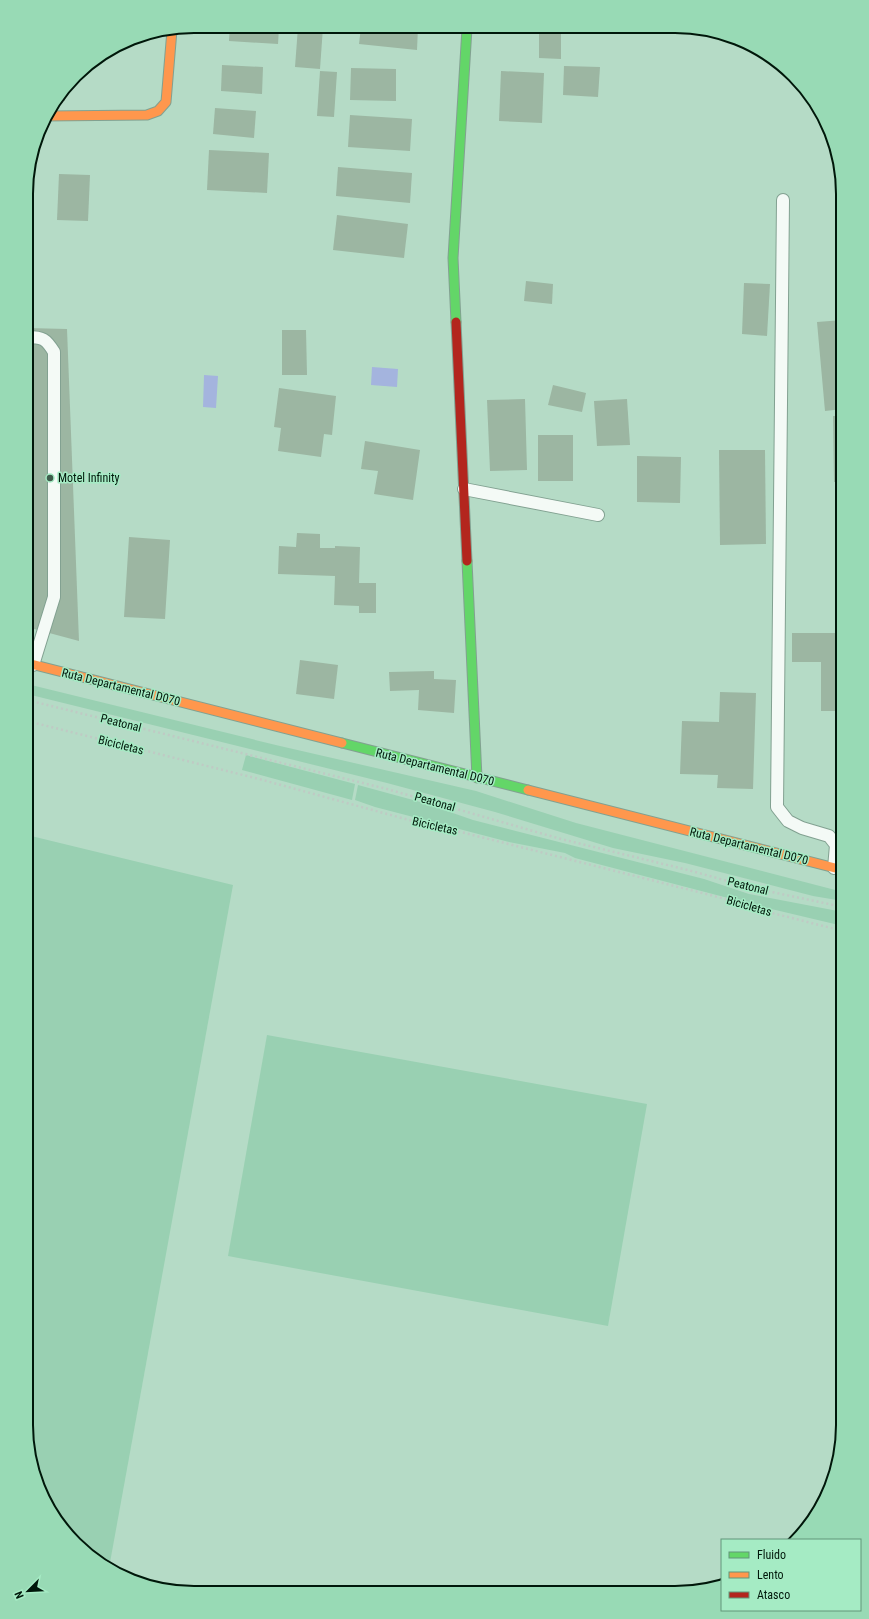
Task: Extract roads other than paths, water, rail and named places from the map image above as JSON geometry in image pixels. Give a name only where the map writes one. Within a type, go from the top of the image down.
[{"type":"street","points":[[467,33],[453,258],[477,778]]},
{"type":"street","points":[[54,116],[147,115],[158,111],[166,102],[172,34]]},
{"type":"street","name":"Ruta Departamental D070","points":[[33,665],[836,868]]},
{"type":"lane","points":[[783,200],[777,807],[788,821],[802,828],[828,836],[836,845]]},
{"type":"lane","points":[[33,337],[40,337],[49,344],[54,352],[54,597],[33,656]]},
{"type":"lane","points":[[464,489],[598,515]]},
{"type":"water","points":[[372,367],[398,369],[397,387],[371,385]]},
{"type":"water","points":[[204,375],[218,376],[216,408],[203,407]]},
{"type":"place","name":"Motel Infinity","points":[[50,478]]}]
